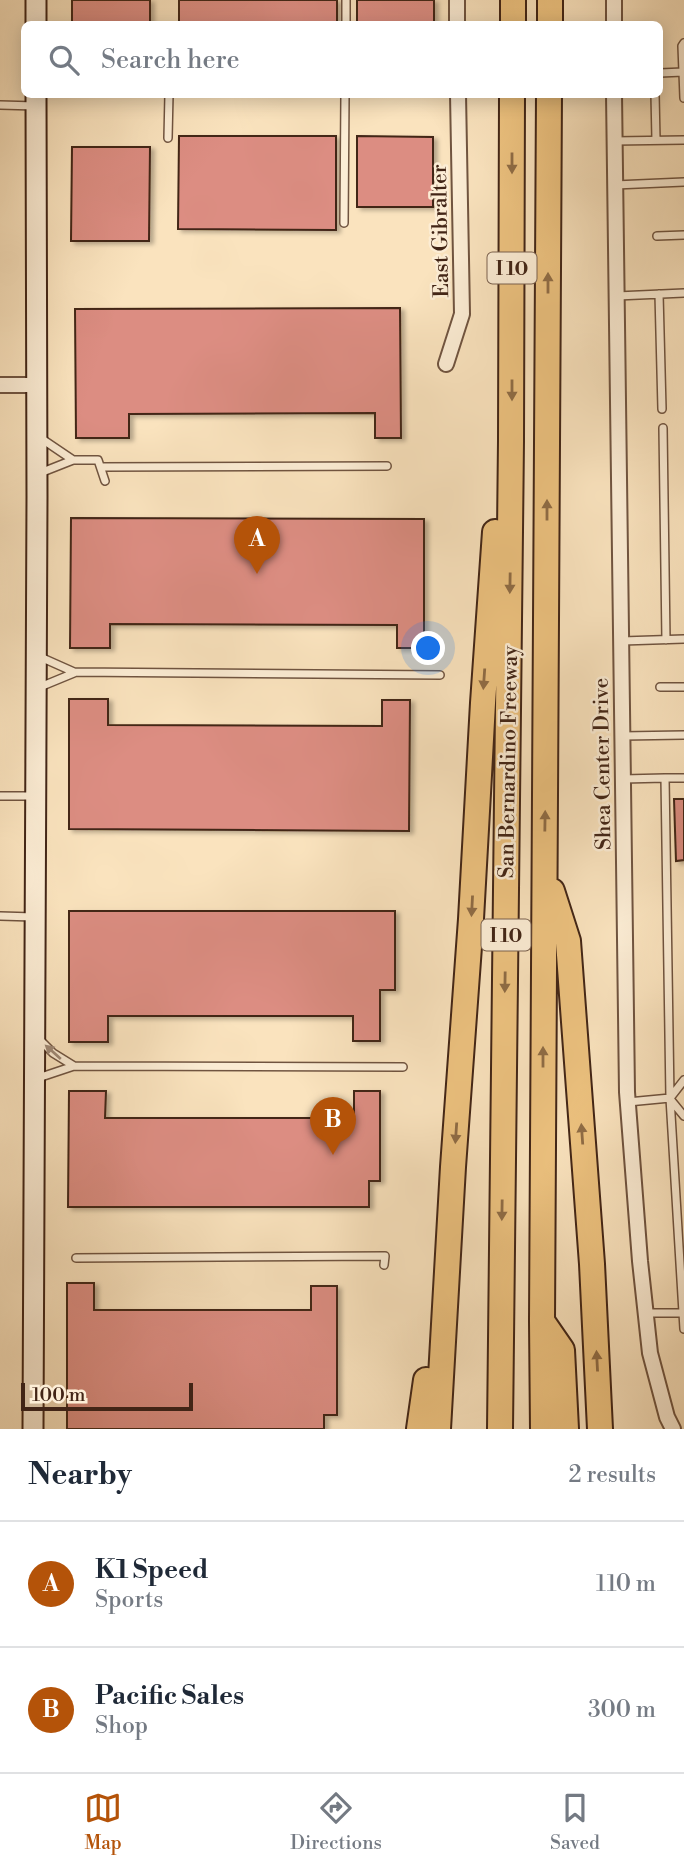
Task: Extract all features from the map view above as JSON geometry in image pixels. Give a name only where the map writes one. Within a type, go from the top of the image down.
[{"type":"highway","points":[[513,0],[513,21]]},
{"type":"highway","points":[[550,0],[550,21]]},
{"type":"highway","name":"San Bernardino Freeway","points":[[500,1429],[513,98]]},
{"type":"highway","name":"San Bernardino Freeway","points":[[543,1429],[549,98]]},
{"type":"highway","points":[[438,1429],[495,531],[511,441]]},
{"type":"highway","points":[[545,867],[568,941],[592,1264],[600,1429]]},
{"type":"highway","points":[[419,1429],[453,1167]]},
{"type":"highway","points":[[542,1321],[562,1350],[566,1429]]},
{"type":"main road","points":[[36,0],[36,21]]},
{"type":"main road","points":[[33,1429],[36,100]]},
{"type":"street","points":[[457,0],[457,21]]},
{"type":"street","points":[[614,0],[614,21]]},
{"type":"street","name":"East Gibralter","points":[[446,364],[462,314],[458,98]]},
{"type":"street","name":"Shea Center Drive","points":[[614,98],[628,1102],[650,1353],[667,1417],[673,1429]]},
{"type":"street","points":[[0,385],[37,385]]},
{"type":"lane","points":[[346,0],[346,21]]},
{"type":"lane","points":[[684,43],[684,97]]},
{"type":"lane","points":[[663,73],[683,72]]},
{"type":"lane","points":[[168,138],[169,98]]},
{"type":"lane","points":[[344,223],[345,98]]},
{"type":"lane","points":[[655,98],[656,140]]},
{"type":"lane","points":[[0,105],[36,100]]},
{"type":"lane","points":[[614,141],[684,140]]},
{"type":"lane","points":[[614,185],[684,182]]},
{"type":"lane","points":[[657,236],[684,235]]},
{"type":"lane","points":[[616,296],[684,293]]},
{"type":"lane","points":[[659,294],[662,409]]},
{"type":"lane","points":[[663,428],[666,640]]},
{"type":"lane","points":[[37,435],[73,460]]},
{"type":"lane","points":[[36,474],[73,460],[98,460],[106,481]]},
{"type":"lane","points":[[101,467],[387,466]]},
{"type":"lane","points":[[621,641],[684,639]]},
{"type":"lane","points":[[36,655],[74,672],[440,675]]},
{"type":"lane","points":[[36,689],[74,672]]},
{"type":"lane","points":[[660,687],[684,687]]},
{"type":"lane","points":[[622,736],[684,735]]},
{"type":"lane","points":[[666,778],[670,1098],[684,1329]]},
{"type":"lane","points":[[623,779],[684,778]]},
{"type":"lane","points":[[0,796],[36,796]]},
{"type":"lane","points":[[0,916],[35,917]]},
{"type":"lane","points":[[35,1034],[53,1053],[74,1066]]},
{"type":"lane","points":[[34,1079],[74,1066],[403,1067]]},
{"type":"lane","points":[[628,1102],[670,1098],[684,1080]]},
{"type":"lane","points":[[670,1098],[684,1116]]},
{"type":"lane","points":[[75,1258],[385,1256],[384,1265]]},
{"type":"lane","points":[[646,1313],[684,1312]]},
{"type":"building","points":[[72,0],[150,0],[150,21],[72,21]]},
{"type":"building","points":[[179,0],[337,0],[337,21],[179,21]]},
{"type":"building","points":[[357,0],[434,0],[434,21],[357,21]]},
{"type":"building","points":[[179,136],[336,136],[336,230],[178,229]]},
{"type":"building","points":[[357,136],[433,137],[433,207],[357,207]]},
{"type":"building","points":[[72,147],[150,147],[149,241],[71,241]]},
{"type":"building","points":[[400,308],[401,438],[375,438],[375,413],[129,414],[129,438],[76,438],[75,309]]},
{"type":"building","points":[[71,518],[424,519],[424,648],[397,648],[397,625],[110,624],[110,648],[70,648]]},
{"type":"building","points":[[69,699],[108,699],[108,725],[382,726],[382,700],[410,700],[409,831],[69,829]]},
{"type":"building","points":[[674,799],[684,799],[684,860],[676,861]]},
{"type":"building","points":[[69,911],[395,911],[395,990],[380,990],[380,1041],[353,1041],[353,1016],[108,1016],[108,1042],[69,1042]]},
{"type":"building","points":[[69,1091],[106,1091],[105,1118],[354,1118],[354,1091],[380,1091],[380,1181],[369,1181],[369,1207],[68,1207]]},
{"type":"building","points":[[67,1283],[94,1283],[94,1310],[311,1310],[311,1286],[337,1286],[337,1415],[324,1415],[324,1429],[67,1429]]},
{"type":"place","name":"K1 Speed","points":[[257,574]]},
{"type":"place","name":"Pacific Sales","points":[[333,1155]]}]
